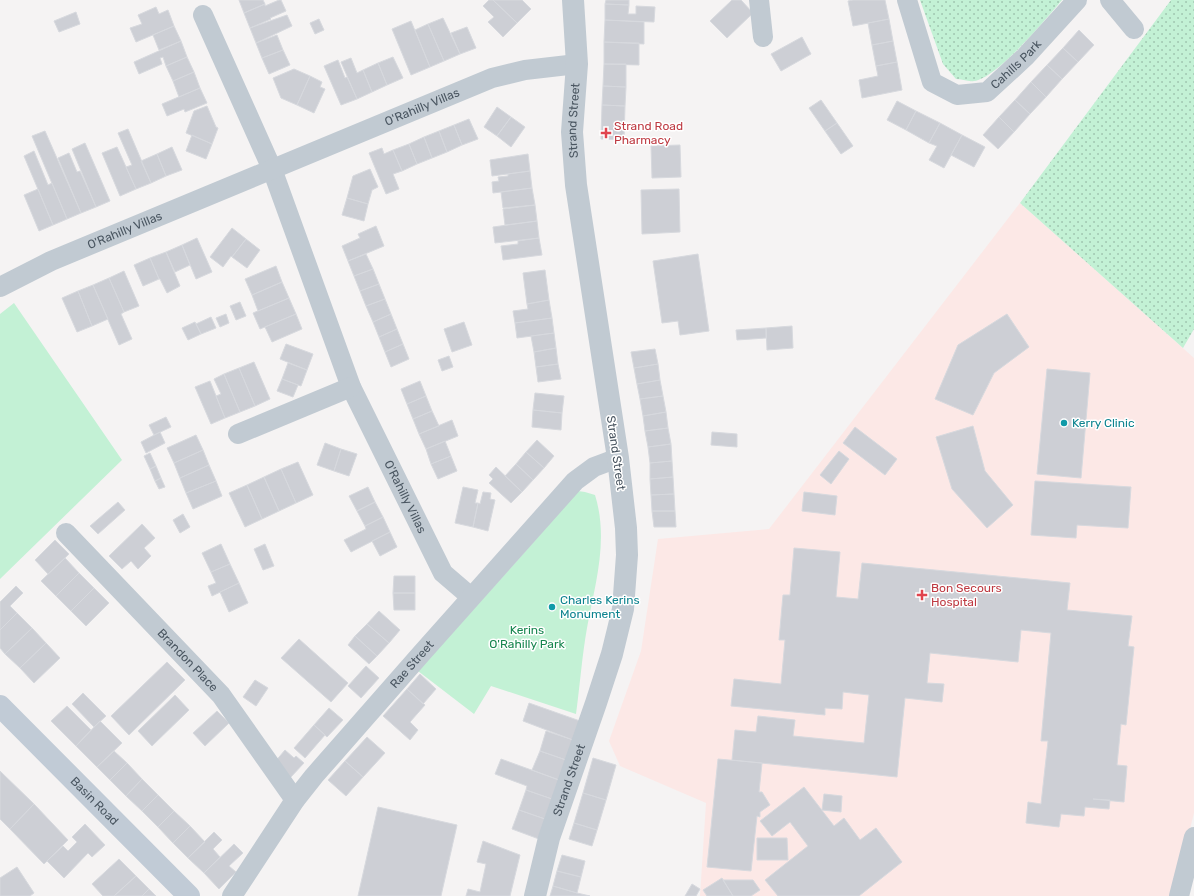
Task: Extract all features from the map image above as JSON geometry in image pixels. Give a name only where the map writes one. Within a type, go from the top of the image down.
[{"type":"main road","name":"Basin Road","points":[[0,706],[189,896]]},
{"type":"street","name":"Strand Street","points":[[535,896],[549,838],[612,654],[623,609],[627,555],[626,528],[618,458],[576,185],[572,132],[577,64],[573,0]]},
{"type":"street","points":[[759,0],[763,37]]},
{"type":"street","name":"Cahills Park","points":[[907,0],[932,82],[957,95],[987,92],[1025,57],[1077,0]]},
{"type":"street","points":[[1110,0],[1134,29]]},
{"type":"street","name":"O'Rahilly Villas","points":[[203,15],[272,169],[351,387],[442,573],[471,597]]},
{"type":"street","name":"O'Rahilly Villas","points":[[0,287],[51,261],[492,78],[525,70],[577,64]]},
{"type":"street","points":[[238,434],[351,387]]},
{"type":"street","name":"Rae Street","points":[[232,896],[295,800],[314,776],[471,597],[575,481],[594,467],[618,458]]},
{"type":"street","name":"Brandon Place","points":[[66,533],[221,695],[295,800]]},
{"type":"street","points":[[1178,896],[1194,837]]},
{"type":"shaded area","name":"Bon Secours Hospital","points":[[1020,203],[1194,358],[1194,813],[1173,896],[700,896],[706,803],[620,766],[609,741],[641,651],[658,539],[769,529]]},
{"type":"green space","points":[[920,0],[1062,0],[1008,59],[984,77],[972,81],[956,79],[943,64]]},
{"type":"green space","points":[[1171,0],[1194,0],[1194,329],[1183,348],[1020,203]]},
{"type":"green space","points":[[14,303],[122,460],[0,579],[0,314]]},
{"type":"green space","name":"Kerins O'Rahilly Park","points":[[578,491],[595,495],[599,512],[601,545],[597,578],[585,639],[576,714],[491,686],[474,714],[418,671]]},
{"type":"building","points":[[239,0],[263,0],[265,4],[244,13]]},
{"type":"building","points":[[281,0],[286,11],[250,28],[244,13]]},
{"type":"building","points":[[489,0],[493,0],[517,23],[503,37],[488,22],[494,17],[483,6]]},
{"type":"building","points":[[493,0],[522,0],[531,9],[517,23]]},
{"type":"building","points":[[606,0],[629,0],[629,5],[605,4]]},
{"type":"building","points":[[732,0],[741,0],[753,13],[727,38],[710,21]]},
{"type":"building","points":[[885,0],[889,19],[853,26],[848,1]]},
{"type":"building","points":[[605,4],[629,5],[628,14],[636,14],[636,6],[655,7],[654,22],[605,20]]},
{"type":"building","points":[[156,7],[159,14],[168,10],[174,26],[136,42],[130,28],[142,24],[138,15]]},
{"type":"building","points":[[76,12],[80,24],[59,32],[54,21]]},
{"type":"building","points":[[287,15],[292,26],[256,43],[250,28]]},
{"type":"building","points":[[443,18],[460,54],[444,61],[428,24]]},
{"type":"building","points":[[319,19],[324,30],[315,34],[310,23]]},
{"type":"building","points":[[889,19],[893,41],[872,45],[868,23]]},
{"type":"building","points":[[605,20],[644,22],[644,44],[604,42]]},
{"type":"building","points":[[411,21],[430,67],[411,75],[392,29]]},
{"type":"building","points":[[428,24],[444,61],[430,67],[415,30]]},
{"type":"building","points":[[174,26],[181,41],[159,50],[153,35]]},
{"type":"building","points":[[467,27],[476,48],[460,54],[451,33]]},
{"type":"building","points":[[1079,30],[1094,45],[1078,62],[1063,48]]},
{"type":"building","points":[[277,35],[283,50],[262,58],[256,43]]},
{"type":"building","points":[[802,37],[811,54],[781,71],[771,54]]},
{"type":"building","points":[[181,41],[187,57],[166,66],[163,57],[160,58],[162,64],[139,74],[134,62]]},
{"type":"building","points":[[893,41],[897,62],[876,66],[872,45]]},
{"type":"building","points":[[604,42],[639,43],[639,65],[604,64]]},
{"type":"building","points":[[1063,48],[1078,62],[1062,79],[1047,65]]},
{"type":"building","points":[[283,50],[290,65],[269,74],[262,58]]},
{"type":"building","points":[[187,57],[194,72],[173,81],[166,66]]},
{"type":"building","points":[[393,57],[403,78],[387,85],[378,63]]},
{"type":"building","points":[[351,58],[357,73],[363,70],[372,92],[357,99],[341,62]]},
{"type":"building","points":[[338,60],[345,78],[347,77],[357,99],[341,105],[324,66]]},
{"type":"building","points":[[897,62],[902,90],[862,98],[859,80],[878,76],[876,66]]},
{"type":"building","points":[[378,63],[387,85],[372,92],[363,70]]},
{"type":"building","points":[[604,64],[626,64],[626,87],[603,86]]},
{"type":"building","points":[[1047,65],[1062,79],[1046,97],[1031,82]]},
{"type":"building","points":[[294,69],[310,76],[297,105],[281,98],[273,78]]},
{"type":"building","points":[[194,72],[200,88],[179,97],[173,81]]},
{"type":"building","points":[[310,76],[322,82],[320,87],[325,89],[314,113],[297,105]]},
{"type":"building","points":[[1031,82],[1046,97],[1030,114],[1015,100]]},
{"type":"building","points":[[603,86],[626,87],[625,106],[602,105]]},
{"type":"building","points":[[200,88],[207,103],[185,112],[184,109],[167,116],[162,104]]},
{"type":"building","points":[[821,100],[837,123],[825,131],[809,108]]},
{"type":"building","points":[[1015,100],[1030,114],[1014,132],[999,117]]},
{"type":"building","points":[[897,101],[916,111],[906,130],[887,120]]},
{"type":"building","points":[[602,105],[625,106],[624,140],[601,139]]},
{"type":"building","points":[[207,106],[216,127],[218,128],[212,144],[186,133],[194,111]]},
{"type":"building","points":[[497,107],[511,117],[497,136],[484,127]]},
{"type":"building","points":[[916,111],[940,123],[929,143],[906,130]]},
{"type":"building","points":[[511,117],[525,127],[511,147],[497,136]]},
{"type":"building","points":[[999,117],[1014,132],[998,149],[983,135]]},
{"type":"building","points":[[469,119],[478,139],[462,145],[454,125]]},
{"type":"building","points":[[837,123],[853,146],[841,154],[825,131]]},
{"type":"building","points":[[940,123],[962,135],[944,168],[929,160],[937,146],[929,143]]},
{"type":"building","points":[[454,125],[462,145],[447,152],[439,131]]},
{"type":"building","points":[[128,129],[151,183],[136,189],[126,167],[132,165],[118,133]]},
{"type":"building","points":[[45,131],[81,213],[67,219],[32,136]]},
{"type":"building","points":[[439,131],[447,152],[432,158],[424,137]]},
{"type":"building","points":[[192,135],[212,144],[206,159],[186,151]]},
{"type":"building","points":[[962,135],[985,147],[974,167],[951,155]]},
{"type":"building","points":[[424,137],[432,158],[417,164],[409,144]]},
{"type":"building","points":[[85,143],[110,201],[96,207],[72,149]]},
{"type":"building","points":[[409,144],[417,164],[402,171],[393,150]]},
{"type":"building","points":[[680,145],[681,177],[652,178],[651,146]]},
{"type":"building","points":[[117,147],[136,189],[120,196],[102,153]]},
{"type":"building","points":[[172,147],[182,170],[166,176],[157,154]]},
{"type":"building","points":[[382,148],[384,154],[393,150],[402,171],[393,174],[399,189],[386,194],[369,153]]},
{"type":"building","points":[[34,151],[48,185],[52,183],[67,219],[53,225],[24,156]]},
{"type":"building","points":[[69,153],[77,172],[80,171],[96,207],[81,213],[58,158]]},
{"type":"building","points":[[157,154],[166,176],[151,183],[141,161]]},
{"type":"building","points":[[528,154],[530,171],[492,176],[490,160]]},
{"type":"building","points":[[370,169],[378,187],[372,190],[368,204],[347,198],[353,176]]},
{"type":"building","points":[[530,171],[532,188],[493,193],[492,182],[499,181],[498,177]]},
{"type":"building","points":[[532,188],[535,205],[503,208],[501,192]]},
{"type":"building","points":[[38,189],[53,225],[39,231],[24,195]]},
{"type":"building","points":[[679,189],[680,232],[642,234],[641,190]]},
{"type":"building","points":[[347,198],[368,204],[364,221],[342,215]]},
{"type":"building","points":[[535,205],[537,221],[505,225],[503,209]]},
{"type":"building","points":[[537,221],[539,238],[495,243],[493,227]]},
{"type":"building","points":[[376,226],[384,246],[348,261],[342,246],[360,238],[358,234]]},
{"type":"building","points":[[232,228],[246,239],[223,267],[210,257]]},
{"type":"building","points":[[197,238],[212,272],[196,279],[182,245]]},
{"type":"building","points":[[539,238],[542,255],[503,260],[501,246],[518,244],[518,241]]},
{"type":"building","points":[[246,239],[260,250],[247,268],[232,257]]},
{"type":"building","points":[[182,245],[190,265],[175,272],[166,252]]},
{"type":"building","points":[[166,252],[180,286],[167,293],[150,258]]},
{"type":"building","points":[[366,254],[373,269],[354,276],[348,261]]},
{"type":"building","points":[[698,254],[709,331],[680,335],[678,321],[662,323],[653,261]]},
{"type":"building","points":[[150,258],[159,279],[143,286],[134,265]]},
{"type":"building","points":[[276,266],[282,282],[252,295],[245,279]]},
{"type":"building","points":[[373,269],[379,284],[360,291],[354,276]]},
{"type":"building","points":[[545,270],[549,300],[527,304],[523,273]]},
{"type":"building","points":[[124,271],[139,306],[124,312],[109,278]]},
{"type":"building","points":[[109,278],[124,312],[121,314],[132,339],[119,345],[93,285]]},
{"type":"building","points":[[282,282],[289,298],[258,311],[252,295]]},
{"type":"building","points":[[379,284],[385,299],[366,306],[360,291]]},
{"type":"building","points":[[93,285],[108,319],[92,326],[78,291]]},
{"type":"building","points":[[78,291],[92,326],[77,332],[62,298]]},
{"type":"building","points":[[289,298],[296,314],[260,329],[253,313]]},
{"type":"building","points":[[385,299],[391,314],[373,322],[366,306]]},
{"type":"building","points":[[549,300],[552,318],[515,323],[513,311],[528,309],[527,304]]},
{"type":"building","points":[[240,302],[246,316],[236,320],[230,306]]},
{"type":"building","points":[[226,314],[229,323],[220,327],[216,318]]},
{"type":"building","points":[[296,314],[302,329],[272,342],[265,327]]},
{"type":"building","points":[[391,314],[397,329],[379,337],[373,322]]},
{"type":"building","points":[[1007,314],[1029,347],[994,373],[973,415],[935,399],[958,345]]},
{"type":"building","points":[[211,317],[216,328],[201,334],[196,324]]},
{"type":"building","points":[[552,318],[554,333],[517,338],[515,323]]},
{"type":"building","points":[[195,322],[201,334],[188,340],[182,328]]},
{"type":"building","points":[[464,322],[472,345],[452,352],[444,329]]},
{"type":"building","points":[[792,326],[793,348],[767,350],[766,328]]},
{"type":"building","points":[[766,328],[766,338],[737,340],[736,330]]},
{"type":"building","points":[[397,329],[403,344],[385,352],[379,337]]},
{"type":"building","points":[[554,333],[556,348],[534,352],[531,336]]},
{"type":"building","points":[[286,344],[313,354],[307,370],[280,359]]},
{"type":"building","points":[[403,344],[409,359],[391,367],[385,352]]},
{"type":"building","points":[[556,348],[558,364],[536,367],[534,352]]},
{"type":"building","points":[[655,349],[658,364],[634,368],[631,352]]},
{"type":"building","points":[[449,356],[453,367],[442,371],[438,360]]},
{"type":"building","points":[[254,362],[270,399],[255,406],[239,368]]},
{"type":"building","points":[[288,363],[307,370],[301,386],[282,379]]},
{"type":"building","points":[[558,364],[561,379],[538,382],[536,367]]},
{"type":"building","points":[[658,364],[660,380],[637,384],[634,368]]},
{"type":"building","points":[[239,368],[255,406],[240,412],[224,374]]},
{"type":"building","name":"Kerry Clinic","points":[[1047,369],[1090,373],[1081,478],[1037,474]]},
{"type":"building","points":[[224,374],[240,412],[225,418],[216,396],[221,394],[214,379]]},
{"type":"building","points":[[282,379],[298,385],[293,397],[277,391]]},
{"type":"building","points":[[660,380],[663,396],[640,399],[637,384]]},
{"type":"building","points":[[210,381],[225,418],[211,424],[195,387]]},
{"type":"building","points":[[420,381],[426,396],[407,404],[401,389]]},
{"type":"building","points":[[535,393],[564,396],[562,413],[533,410]]},
{"type":"building","points":[[426,396],[432,411],[413,419],[407,404]]},
{"type":"building","points":[[663,396],[666,412],[643,416],[640,399]]},
{"type":"building","points":[[533,410],[562,413],[561,430],[532,427]]},
{"type":"building","points":[[432,411],[439,426],[419,434],[413,419]]},
{"type":"building","points":[[666,412],[668,428],[645,431],[643,416]]},
{"type":"building","points":[[166,417],[171,427],[154,435],[149,425]]},
{"type":"building","points":[[452,420],[458,436],[426,449],[419,434]]},
{"type":"building","points":[[973,426],[985,471],[1013,505],[987,528],[952,489],[936,437]]},
{"type":"building","points":[[855,427],[897,459],[885,475],[843,443]]},
{"type":"building","points":[[668,428],[671,444],[648,447],[645,431]]},
{"type":"building","points":[[160,432],[165,443],[146,453],[141,442]]},
{"type":"building","points":[[712,432],[737,434],[737,447],[711,445]]},
{"type":"building","points":[[196,435],[203,450],[174,463],[167,448]]},
{"type":"building","points":[[537,440],[554,456],[544,468],[526,452]]},
{"type":"building","points":[[445,441],[451,456],[431,464],[426,449]]},
{"type":"building","points":[[325,443],[341,449],[334,471],[317,465]]},
{"type":"building","points":[[671,444],[672,461],[650,463],[648,447]]},
{"type":"building","points":[[341,449],[357,454],[349,476],[334,471]]},
{"type":"building","points":[[203,450],[209,465],[180,478],[174,463]]},
{"type":"building","points":[[839,451],[849,459],[831,484],[820,475]]},
{"type":"building","points":[[526,452],[544,468],[533,480],[516,464]]},
{"type":"building","points":[[150,453],[156,466],[150,469],[144,456]]},
{"type":"building","points":[[451,456],[457,471],[438,479],[431,464]]},
{"type":"building","points":[[672,461],[673,477],[650,479],[650,463]]},
{"type":"building","points":[[298,462],[313,495],[296,503],[281,469]]},
{"type":"building","points":[[516,464],[533,480],[522,492],[505,476]]},
{"type":"building","points":[[209,465],[216,481],[186,493],[180,478]]},
{"type":"building","points":[[156,466],[161,478],[155,481],[150,469]]},
{"type":"building","points":[[496,467],[522,492],[511,503],[489,483],[493,479],[489,475]]},
{"type":"building","points":[[281,469],[296,503],[279,511],[264,477]]},
{"type":"building","points":[[264,477],[279,511],[262,519],[247,485]]},
{"type":"building","points":[[673,477],[674,494],[651,495],[650,479]]},
{"type":"building","points":[[161,478],[165,487],[159,489],[155,481]]},
{"type":"building","points":[[216,481],[222,496],[193,509],[186,493]]},
{"type":"building","points":[[1035,481],[1131,487],[1128,528],[1077,525],[1076,538],[1031,535]]},
{"type":"building","points":[[247,485],[262,519],[245,527],[229,493]]},
{"type":"building","points":[[368,487],[375,502],[357,511],[349,496]]},
{"type":"building","points":[[463,487],[478,490],[475,503],[478,503],[473,527],[455,523]]},
{"type":"building","points":[[483,492],[491,493],[490,499],[495,500],[488,531],[473,527],[478,503],[480,504]]},
{"type":"building","points":[[804,492],[837,496],[835,515],[802,511]]},
{"type":"building","points":[[674,494],[675,511],[652,511],[651,495]]},
{"type":"building","points":[[118,502],[125,510],[98,534],[90,526]]},
{"type":"building","points":[[375,502],[383,517],[365,526],[357,511]]},
{"type":"building","points":[[652,511],[675,511],[676,527],[654,527]]},
{"type":"building","points":[[183,514],[190,527],[180,533],[173,520]]},
{"type":"building","points":[[383,517],[390,532],[351,552],[344,540],[366,529],[365,526]]},
{"type":"building","points":[[142,524],[155,538],[144,548],[151,556],[138,569],[131,561],[122,569],[109,556]]},
{"type":"building","points":[[390,532],[397,547],[380,556],[372,541]]},
{"type":"building","points":[[55,540],[69,554],[48,574],[35,560]]},
{"type":"building","points":[[221,544],[230,564],[211,572],[202,553]]},
{"type":"building","points":[[265,544],[274,566],[263,570],[254,549]]},
{"type":"building","points":[[794,548],[840,552],[836,597],[858,599],[862,563],[1070,583],[1067,610],[1132,616],[1128,646],[1134,647],[1126,725],[1121,724],[1117,765],[1127,766],[1124,802],[1110,801],[1109,809],[1085,807],[1084,816],[1061,814],[1059,827],[1026,823],[1028,802],[1041,804],[1048,741],[1041,741],[1051,633],[1021,630],[1018,662],[930,653],[927,683],[944,684],[942,702],[905,698],[897,777],[732,760],[735,730],[756,732],[758,716],[795,720],[793,736],[864,743],[869,695],[843,692],[842,709],[825,708],[825,715],[731,706],[734,679],[781,684],[785,640],[779,640],[783,595],[790,595]]},
{"type":"building","points":[[65,558],[79,573],[56,596],[41,581]]},
{"type":"building","points":[[230,564],[239,583],[212,596],[208,586],[216,583],[211,572]]},
{"type":"building","points":[[79,573],[94,588],[71,611],[56,596]]},
{"type":"building","points":[[394,576],[415,576],[415,593],[393,593]]},
{"type":"building","points":[[239,583],[248,603],[229,612],[220,592]]},
{"type":"building","points":[[16,586],[23,593],[10,606],[17,613],[0,630],[0,602]]},
{"type":"building","points":[[94,588],[109,603],[86,626],[71,611]]},
{"type":"building","points":[[393,593],[415,593],[415,610],[394,610]]},
{"type":"building","points":[[379,611],[400,630],[389,643],[367,624]]},
{"type":"building","points":[[17,613],[32,628],[5,654],[0,648],[0,630]]},
{"type":"building","points":[[367,624],[389,643],[377,656],[355,636]]},
{"type":"building","points":[[32,628],[46,643],[20,668],[5,654]]},
{"type":"building","points":[[355,636],[377,656],[369,664],[348,645]]},
{"type":"building","points":[[299,639],[348,683],[331,702],[281,658]]},
{"type":"building","points":[[46,643],[60,658],[34,683],[20,668]]},
{"type":"building","points":[[167,662],[185,680],[129,735],[111,716]]},
{"type":"building","points":[[366,666],[379,678],[361,698],[348,686]]},
{"type":"building","points":[[420,674],[436,689],[423,704],[407,689]]},
{"type":"building","points":[[255,680],[268,688],[256,706],[243,697]]},
{"type":"building","points":[[407,689],[425,705],[410,722],[418,730],[410,740],[383,716]]},
{"type":"building","points":[[83,693],[106,716],[94,727],[72,704]]},
{"type":"building","points":[[175,695],[189,710],[152,746],[138,731]]},
{"type":"building","points":[[529,703],[580,721],[573,740],[523,721]]},
{"type":"building","points":[[67,706],[91,730],[76,746],[51,721]]},
{"type":"building","points":[[329,708],[343,720],[327,737],[314,725]]},
{"type":"building","points":[[217,711],[229,723],[205,746],[193,733]]},
{"type":"building","points":[[100,721],[122,743],[97,767],[76,746]]},
{"type":"building","points":[[314,725],[325,735],[305,758],[294,748]]},
{"type":"building","points":[[546,731],[573,740],[566,760],[540,751]]},
{"type":"building","points":[[367,737],[385,753],[363,777],[345,761]]},
{"type":"building","points":[[285,750],[294,758],[296,756],[304,763],[290,778],[274,763]]},
{"type":"building","points":[[114,751],[127,763],[110,780],[97,767]]},
{"type":"building","points":[[540,751],[566,760],[559,780],[532,770]]},
{"type":"building","points":[[593,758],[616,765],[606,800],[583,793]]},
{"type":"building","points":[[501,759],[559,780],[552,799],[526,790],[527,786],[495,774]]},
{"type":"building","points":[[718,759],[762,763],[759,792],[762,792],[770,805],[760,812],[760,817],[757,816],[751,871],[707,867]]},
{"type":"building","points":[[345,761],[363,777],[346,796],[328,780]]},
{"type":"building","points":[[127,763],[142,779],[126,796],[110,780]]},
{"type":"building","points":[[0,771],[34,804],[10,829],[0,819]]},
{"type":"building","points":[[142,779],[158,795],[142,811],[126,796]]},
{"type":"building","points":[[804,787],[834,826],[844,818],[860,840],[876,828],[902,862],[859,896],[778,896],[765,880],[808,846],[790,822],[772,836],[760,821]]},
{"type":"building","points":[[526,790],[552,799],[545,819],[519,810]]},
{"type":"building","points":[[583,793],[606,800],[597,830],[574,823]]},
{"type":"building","points":[[824,794],[842,796],[841,812],[822,810]]},
{"type":"building","points":[[158,795],[174,811],[158,827],[142,811]]},
{"type":"building","points":[[34,804],[68,840],[44,864],[10,829]]},
{"type":"building","points":[[378,807],[457,825],[441,896],[358,896]]},
{"type":"building","points":[[519,810],[545,819],[539,839],[512,829]]},
{"type":"building","points":[[174,811],[190,826],[173,843],[158,827]]},
{"type":"building","points":[[574,823],[597,830],[592,846],[569,839]]},
{"type":"building","points":[[85,824],[105,845],[92,857],[88,853],[64,878],[47,861],[63,846],[68,851],[77,842],[72,837]]},
{"type":"building","points":[[190,826],[205,842],[188,858],[173,843]]},
{"type":"building","points":[[214,832],[222,840],[213,849],[220,857],[204,873],[188,858]]},
{"type":"building","points":[[757,838],[787,838],[788,860],[757,860]]},
{"type":"building","points":[[483,841],[520,855],[510,896],[466,896],[468,889],[480,892],[486,864],[477,862]]},
{"type":"building","points":[[234,844],[243,853],[229,866],[236,872],[219,889],[204,873]]},
{"type":"building","points":[[562,855],[585,861],[581,877],[557,871]]},
{"type":"building","points":[[119,859],[136,876],[114,896],[103,896],[92,884]]},
{"type":"building","points":[[17,867],[34,893],[30,896],[0,896],[0,878]]},
{"type":"building","points":[[557,871],[581,877],[577,893],[553,886]]},
{"type":"building","points":[[136,876],[149,889],[142,896],[114,896]]},
{"type":"building","points":[[722,878],[733,896],[707,896],[703,890]]},
{"type":"building","points":[[723,880],[753,880],[760,890],[751,896],[733,896]]},
{"type":"building","points":[[692,884],[700,889],[696,896],[685,896]]},
{"type":"building","points":[[553,886],[577,893],[590,896],[550,896]]},
{"type":"building","points":[[149,889],[156,896],[142,896]]},
{"type":"place","name":"Strand Road Pharmacy","points":[[606,133]]},
{"type":"place","name":"Kerry Clinic","points":[[1064,423]]},
{"type":"place","name":"Bon Secours Hospital","points":[[922,595]]},
{"type":"place","name":"Charles Kerins Monument","points":[[552,607]]}]
